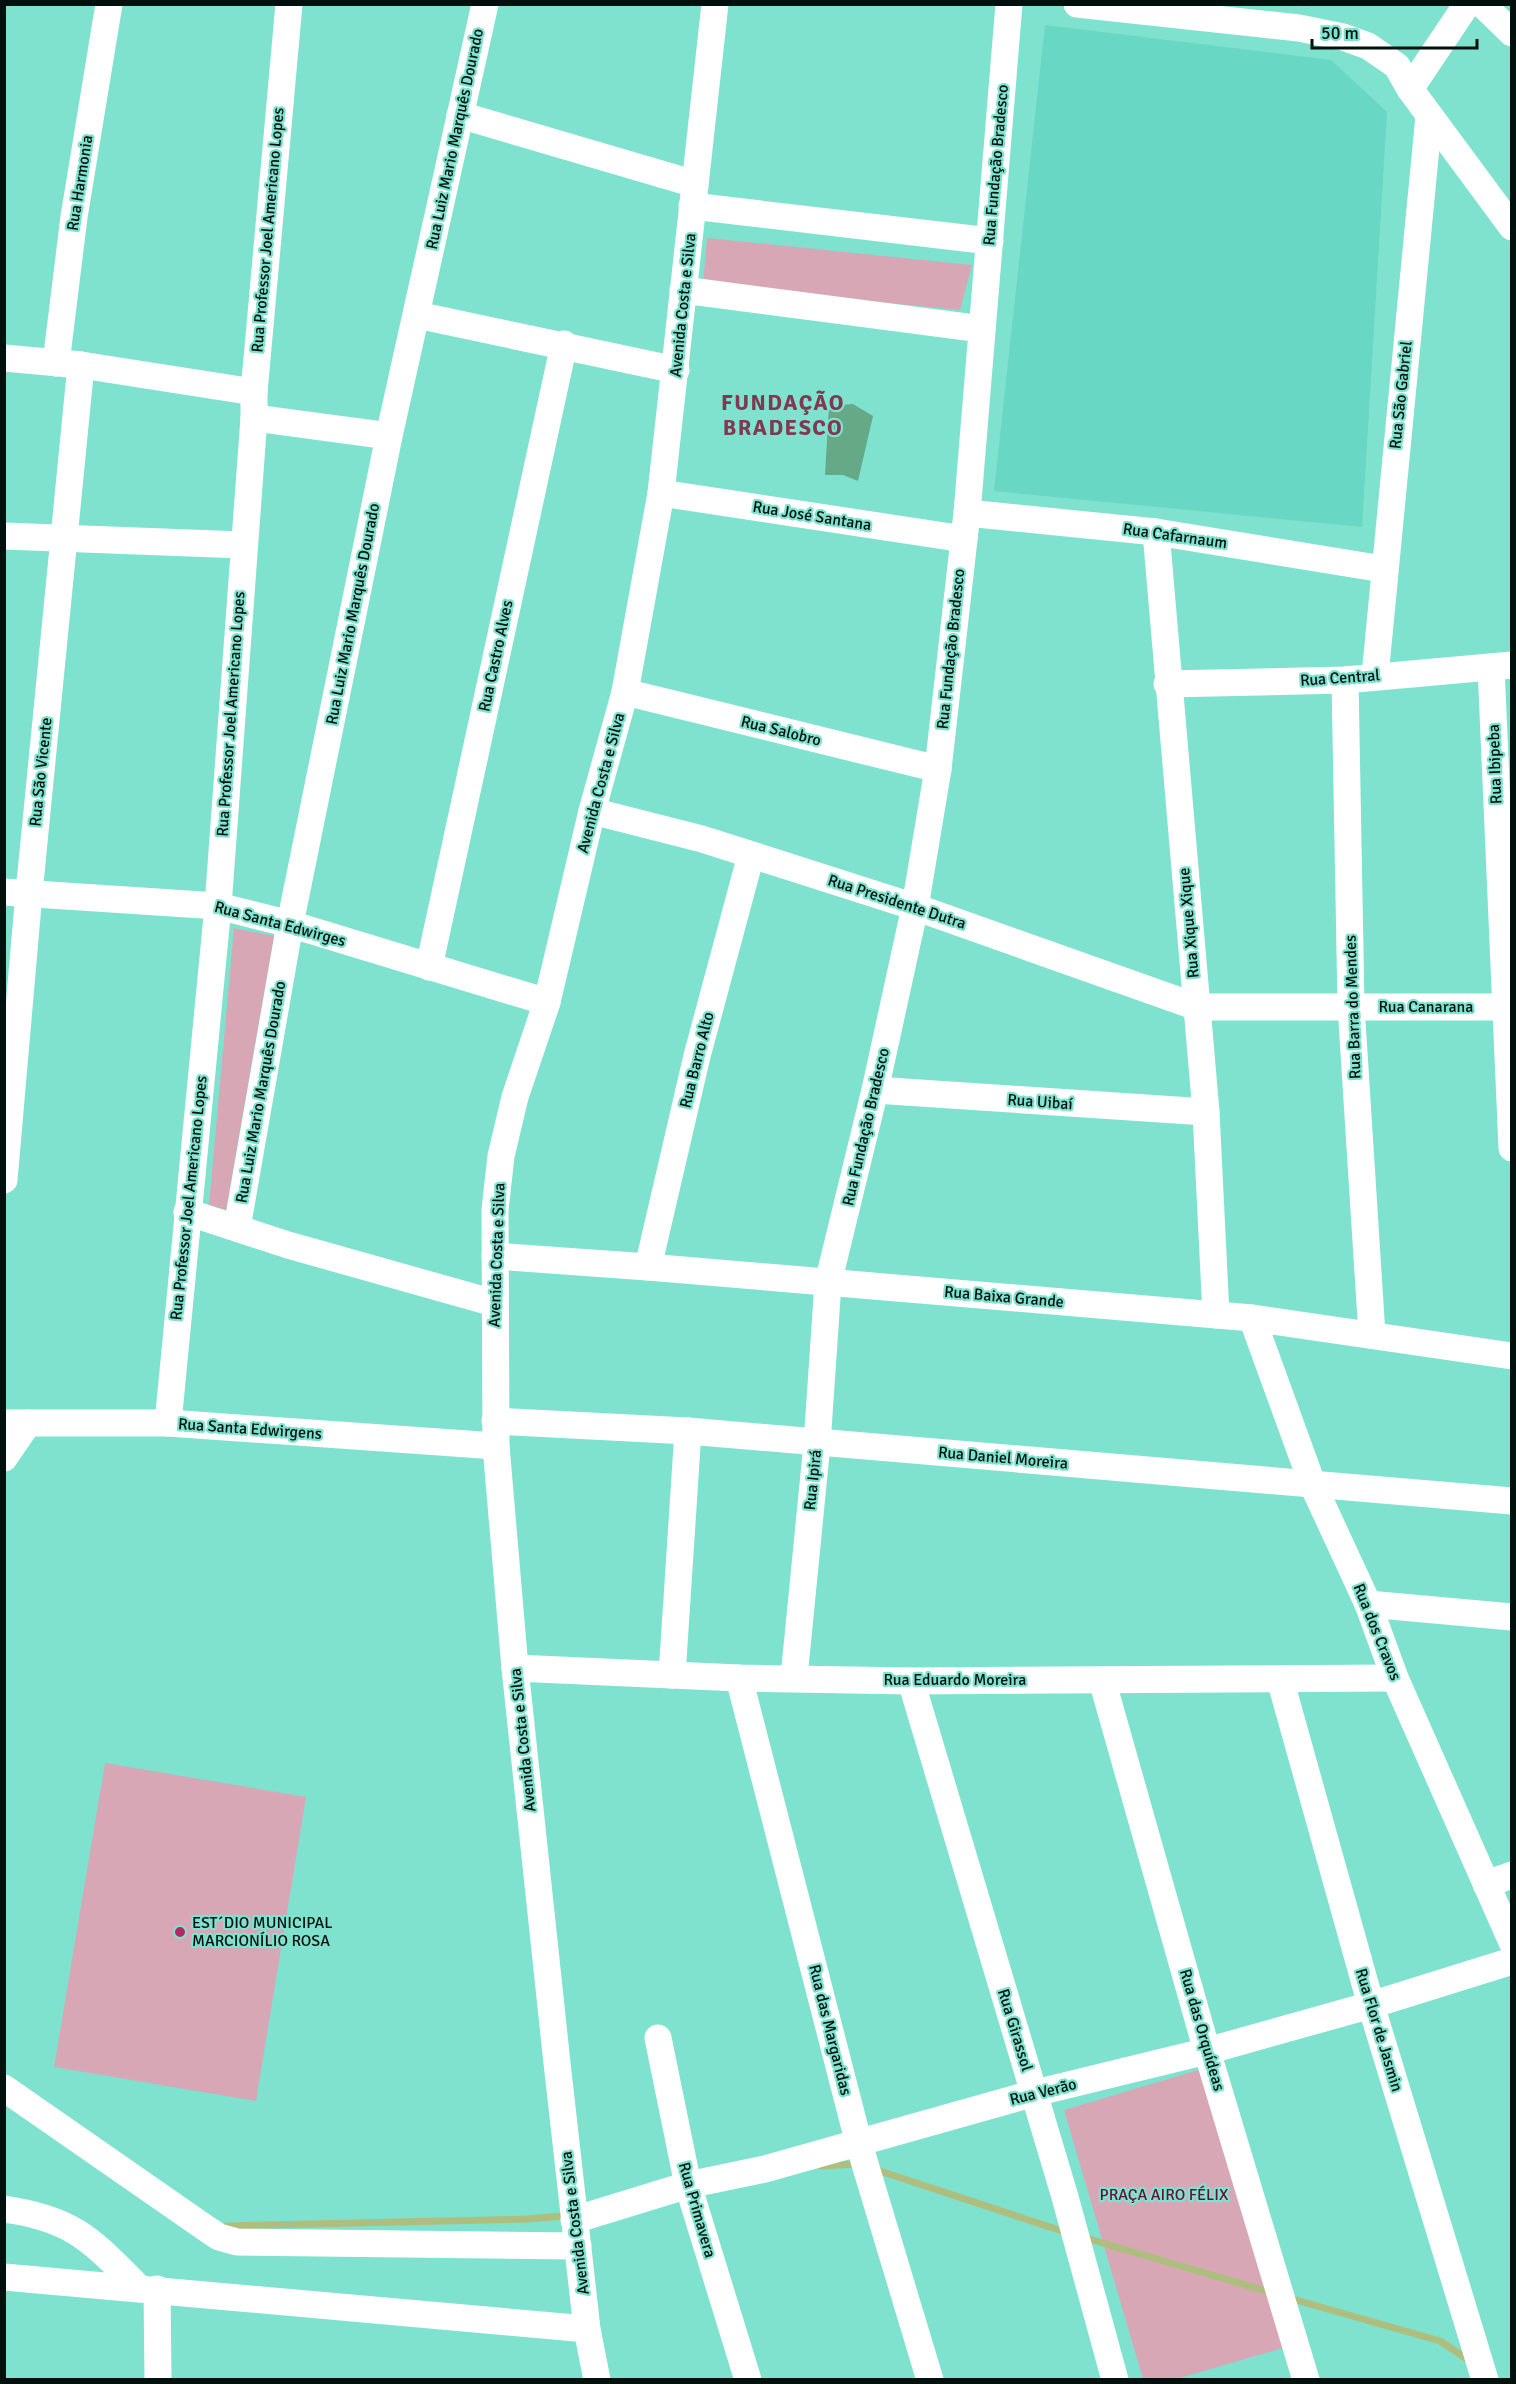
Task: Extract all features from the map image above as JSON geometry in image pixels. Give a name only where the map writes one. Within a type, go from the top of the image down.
[{"type":"street","name":"Rua Harmonia","points":[[68,364],[74,217],[109,4]]},
{"type":"street","name":"Rua Professor Joel Americano Lopes","points":[[168,1423],[218,906],[254,405],[289,4]]},
{"type":"street","name":"Rua Luiz Mario Marquês Dourado","points":[[237,1228],[290,924],[389,436],[485,4]]},
{"type":"street","name":"Avenida Costa e Silva","points":[[597,2379],[587,2329],[515,1668],[495,1433],[495,1210],[501,1156],[515,1097],[548,1002],[592,811],[625,692],[661,493],[715,4]]},
{"type":"street","name":"Rua Fundação Bradesco","points":[[828,1283],[875,1090],[915,907],[938,769],[965,526],[1009,4]]},
{"type":"street","points":[[1077,4],[1299,28],[1343,37],[1368,46],[1396,66],[1429,116],[1512,227]]},
{"type":"street","points":[[1410,89],[1467,4]]},
{"type":"street","points":[[1482,4],[1512,33]]},
{"type":"street","points":[[460,115],[694,195],[990,241]]},
{"type":"street","name":"Rua São Gabriel","points":[[1375,676],[1383,569],[1429,116]]},
{"type":"street","points":[[683,290],[982,329]]},
{"type":"street","points":[[417,315],[564,344],[676,370]]},
{"type":"street","name":"Rua Castro Alves","points":[[429,967],[564,344]]},
{"type":"street","points":[[4,358],[68,364],[389,436]]},
{"type":"street","name":"Rua São Vicente","points":[[4,1180],[17,892],[64,536],[68,364]]},
{"type":"street","name":"Rua José Santana","points":[[661,493],[965,526]]},
{"type":"street","name":"Rua Cafarnaum","points":[[965,526],[1156,532],[1383,569]]},
{"type":"street","name":"Rua Xique Xique","points":[[1156,532],[1167,684],[1206,1112],[1216,1314]]},
{"type":"street","points":[[4,536],[64,536],[243,545]]},
{"type":"street","name":"Rua Central","points":[[1167,684],[1345,680],[1501,666]]},
{"type":"street","name":"Rua Ibipeba","points":[[1501,666],[1512,1149]]},
{"type":"street","name":"Rua Barra do Mendes","points":[[1345,680],[1351,1006],[1372,1335]]},
{"type":"street","name":"Rua Salobro","points":[[625,692],[938,769]]},
{"type":"street","name":"Rua Presidente Dutra","points":[[592,811],[751,855],[915,907],[1197,1007]]},
{"type":"street","name":"Rua Barro Alto","points":[[648,1267],[697,1056],[751,855]]},
{"type":"street","name":"Rua Santa Edwirges","points":[[17,892],[218,906],[290,924],[548,1002]]},
{"type":"street","name":"Rua Canarana","points":[[1197,1007],[1508,1007]]},
{"type":"street","name":"Rua Uibaí","points":[[875,1090],[1206,1112]]},
{"type":"street","points":[[187,1212],[494,1303]]},
{"type":"street","name":"Rua Baixa Grande","points":[[495,1256],[1216,1314],[1512,1356]]},
{"type":"street","name":"Rua Ipirá","points":[[794,1677],[817,1444],[828,1283]]},
{"type":"street","name":"Rua dos Cravos","points":[[1252,1318],[1312,1483],[1368,1604],[1395,1678],[1512,1942]]},
{"type":"street","points":[[4,1458],[16,1423]]},
{"type":"street","name":"Rua Santa Edwirgens","points":[[16,1423],[168,1423],[495,1433]]},
{"type":"street","points":[[672,1675],[688,1431]]},
{"type":"street","name":"Rua Daniel Moreira","points":[[495,1433],[688,1431],[817,1444],[1512,1501]]},
{"type":"street","points":[[1368,1604],[1512,1617]]},
{"type":"street","name":"Rua Eduardo Moreira","points":[[515,1668],[739,1678],[794,1677],[911,1681],[1395,1678]]},
{"type":"street","name":"Rua das Margaridas","points":[[739,1678],[859,2143],[930,2379]]},
{"type":"street","name":"Rua Flor de Jasmin","points":[[1280,1679],[1371,2005],[1485,2379]]},
{"type":"street","name":"Rua das Orquídeas","points":[[1102,1680],[1208,2051],[1293,2329],[1306,2379]]},
{"type":"street","name":"Rua Girassol","points":[[911,1681],[1035,2093],[1115,2379]]},
{"type":"street","points":[[1486,1884],[1512,1875]]},
{"type":"street","name":"Rua Verão","points":[[4,2088],[212,2232],[237,2242],[576,2228],[687,2185],[765,2169],[1035,2093],[1208,2051],[1371,2005],[1512,1961]]},
{"type":"street","name":"Rua Primavera","points":[[658,2038],[687,2185],[748,2379]]},
{"type":"street","points":[[4,2209],[38,2214],[78,2232],[148,2288],[158,2379]]},
{"type":"street","points":[[4,2277],[148,2288],[587,2329]]},
{"type":"shaded area","points":[[1045,25],[1331,60],[1387,112],[1362,527],[994,491]]},
{"type":"green space","points":[[707,238],[972,265],[960,310],[703,285]]},
{"type":"green space","points":[[234,928],[274,936],[226,1210],[209,1205]]},
{"type":"green space","name":"EST´DIO MUNICIPAL MARCIONÍLIO ROSA","points":[[105,1763],[306,1797],[256,2101],[54,2067]]},
{"type":"green space","name":"PRAÇA AIRO FÉLIX","points":[[1202,2069],[1283,2348],[1176,2379],[1143,2379],[1064,2110]]},
{"type":"building","points":[[853,404],[873,416],[858,481],[843,475],[825,475],[829,406]]},
{"type":"waterway","points":[[821,2166],[858,2164]]},
{"type":"waterway","points":[[874,2169],[1068,2233]]},
{"type":"waterway","points":[[226,2226],[527,2219],[565,2216]]},
{"type":"waterway","points":[[1082,2237],[1273,2293]]},
{"type":"waterway","points":[[1289,2298],[1440,2341],[1470,2361]]},
{"type":"place","name":"EST´DIO MUNICIPAL MARCIONÍLIO ROSA","points":[[180,1932]]},
{"type":"district","name":"FUNDAÇÃO BRADESCO","points":[[783,414]]}]
